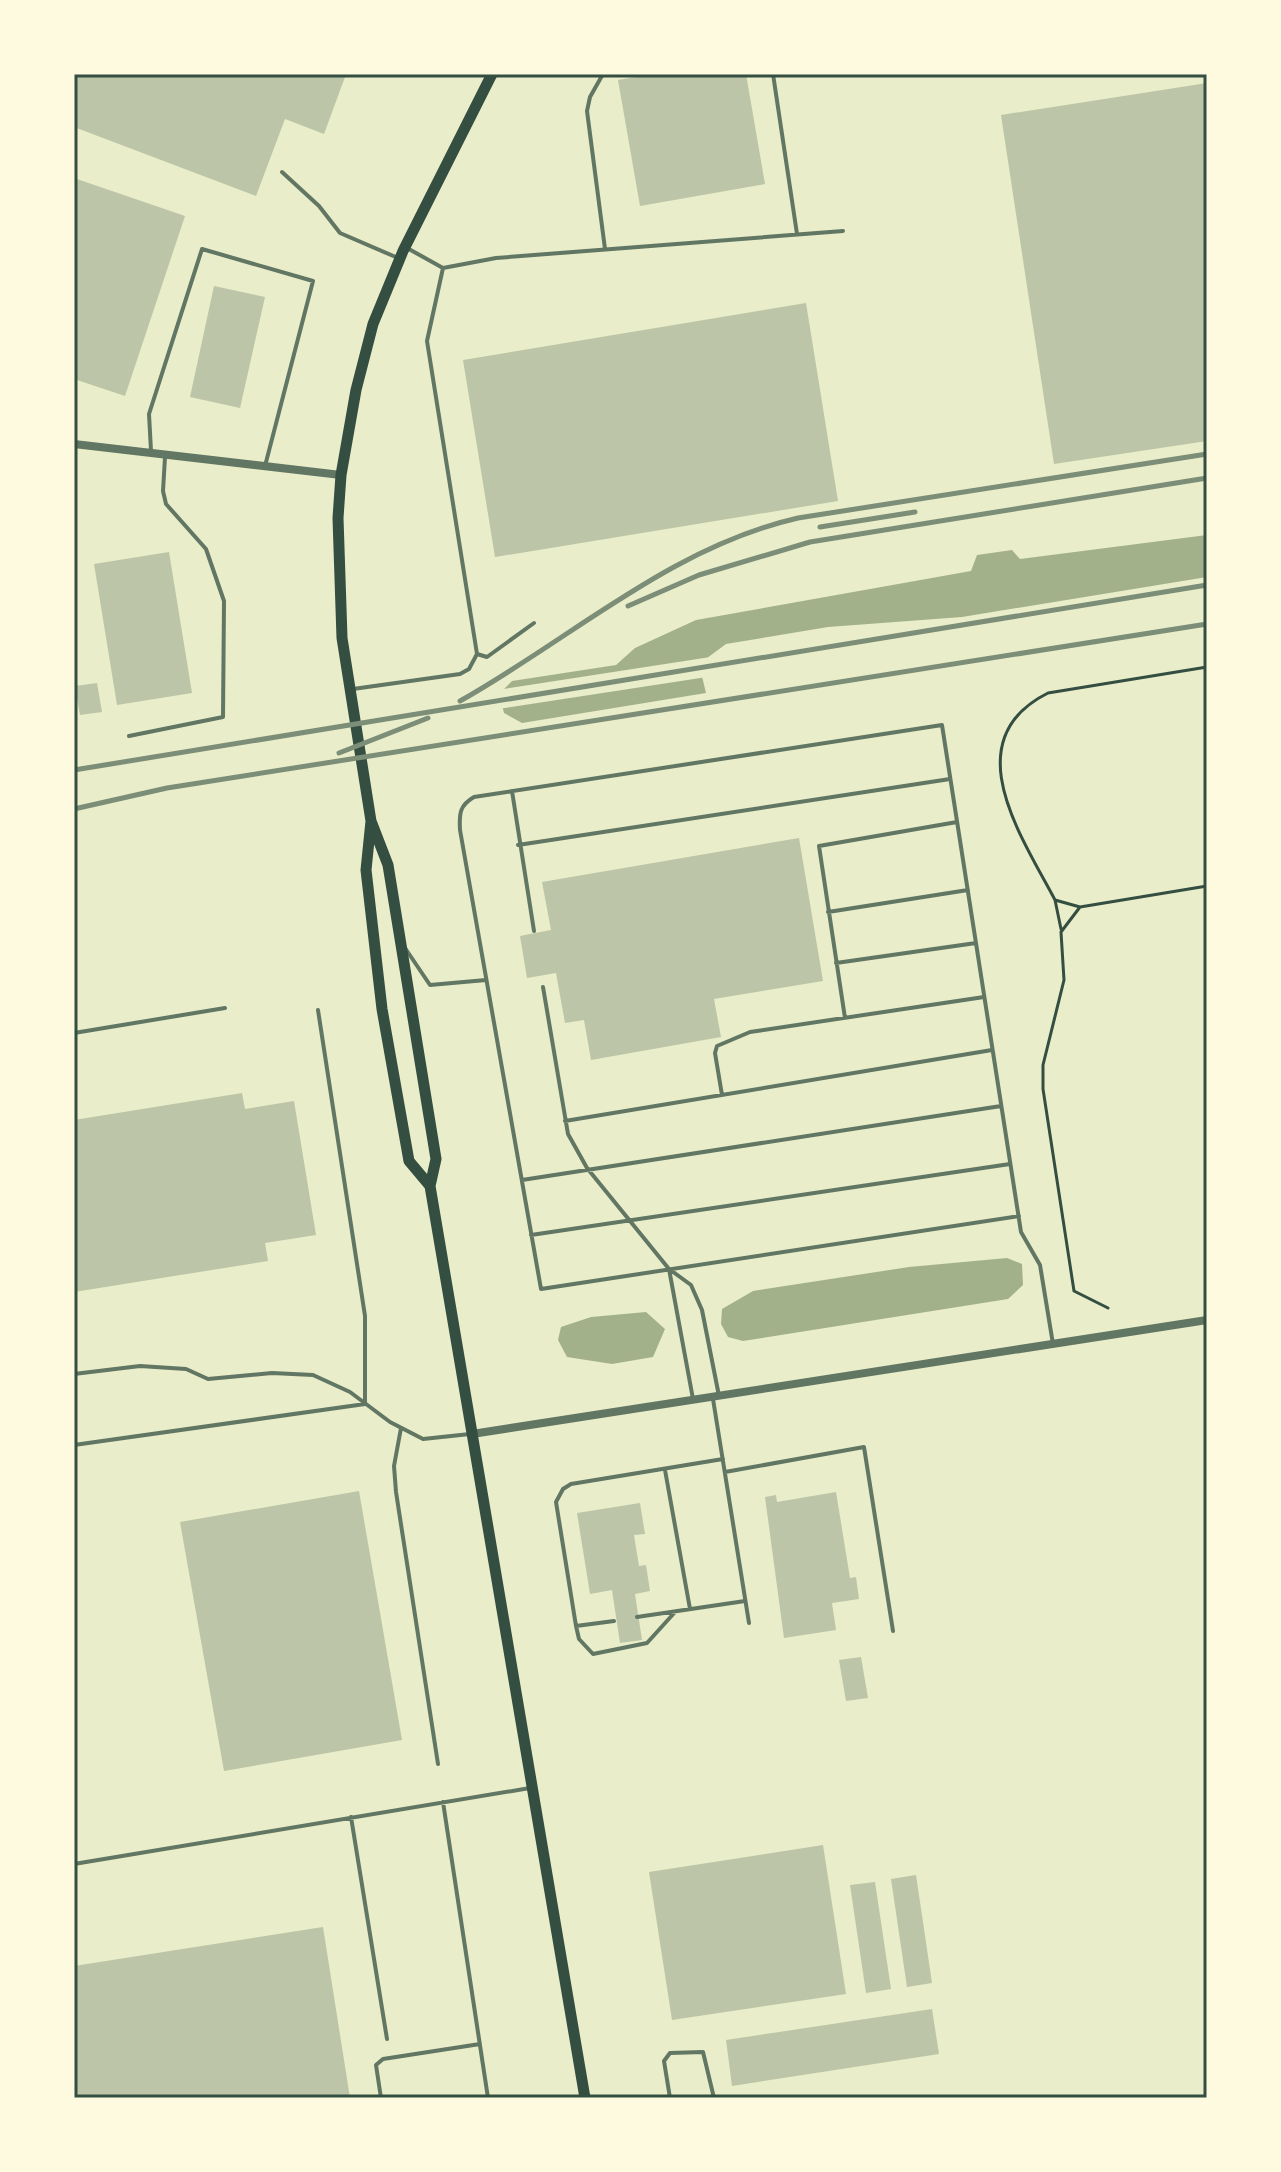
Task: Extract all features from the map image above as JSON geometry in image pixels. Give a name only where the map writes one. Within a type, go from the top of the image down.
[{"type":"main road","points":[[492,74],[405,247],[373,324],[356,390],[341,475],[337,570],[350,689],[371,821],[388,865],[436,1159],[430,1186],[585,2098]]},
{"type":"main road","points":[[371,821],[366,870],[382,1009],[409,1161],[430,1186]]},
{"type":"street","points":[[74,444],[341,475]]},
{"type":"street","points":[[472,1434],[1207,1320]]},
{"type":"lane","points":[[603,74],[590,97],[587,111],[605,249]]},
{"type":"lane","points":[[773,74],[797,234]]},
{"type":"lane","points":[[282,172],[319,206],[340,233],[400,259]]},
{"type":"lane","points":[[405,247],[443,268],[496,258],[843,231]]},
{"type":"lane","points":[[151,453],[149,414],[202,249],[313,281],[265,466]]},
{"type":"lane","points":[[350,689],[460,674],[469,669],[477,654],[427,341],[443,268]]},
{"type":"lane","points":[[129,736],[223,717],[224,601],[206,549],[166,504],[163,491],[165,455]]},
{"type":"lane","points":[[477,654],[487,657],[534,623]]},
{"type":"lane","points":[[1019,1216],[541,1289],[459,814],[464,803],[474,797],[942,725],[1019,1216],[1021,1232],[1040,1265],[1053,1344]]},
{"type":"lane","points":[[518,845],[950,779]]},
{"type":"lane","points":[[512,791],[518,845],[534,931]]},
{"type":"lane","points":[[845,1018],[819,846],[957,822]]},
{"type":"lane","points":[[828,912],[968,890]]},
{"type":"lane","points":[[401,940],[430,985],[486,980]]},
{"type":"lane","points":[[836,963],[976,943]]},
{"type":"lane","points":[[543,987],[568,1134],[587,1168],[669,1269],[691,1285],[702,1310],[749,1623]]},
{"type":"lane","points":[[722,1095],[715,1053],[717,1046],[750,1032],[984,997]]},
{"type":"lane","points":[[74,1033],[225,1008]]},
{"type":"lane","points":[[318,1010],[365,1316],[365,1404]]},
{"type":"lane","points":[[565,1121],[993,1050]]},
{"type":"lane","points":[[521,1181],[587,1168],[1001,1106]]},
{"type":"lane","points":[[531,1235],[1010,1164]]},
{"type":"lane","points":[[669,1269],[693,1399]]},
{"type":"lane","points":[[74,1374],[140,1366],[186,1369],[208,1379],[272,1373],[313,1375],[350,1392],[401,1428],[423,1439],[472,1434]]},
{"type":"lane","points":[[74,1445],[365,1404]]},
{"type":"lane","points":[[401,1428],[394,1466],[396,1492],[438,1764]]},
{"type":"lane","points":[[725,1472],[864,1447],[893,1631]]},
{"type":"lane","points":[[676,1611],[647,1643],[593,1654],[579,1639],[556,1502],[571,1484],[723,1459]]},
{"type":"lane","points":[[665,1469],[690,1609]]},
{"type":"lane","points":[[637,1617],[746,1601]]},
{"type":"lane","points":[[576,1626],[614,1621]]},
{"type":"lane","points":[[74,1864],[532,1787]]},
{"type":"lane","points":[[443,1802],[488,2098]]},
{"type":"lane","points":[[351,1817],[387,2039]]},
{"type":"lane","points":[[381,2098],[376,2065],[383,2059],[480,2044]]},
{"type":"lane","points":[[670,2098],[664,2061],[670,2053],[690,2050],[703,2052],[708,2062],[714,2098]]},
{"type":"path","points":[[1108,1308],[1074,1291],[1043,1089],[1043,1065],[1064,980],[1061,932],[1055,900],[1013,824],[1003,798],[1000,769],[1013,718],[1028,703],[1048,693],[1207,667]]},
{"type":"path","points":[[1055,900],[1080,907],[1207,886]]},
{"type":"path","points":[[1061,932],[1080,907]]},
{"type":"shaded area","points":[[1207,535],[1207,577],[962,617],[828,627],[726,644],[699,664],[706,693],[522,723],[504,713],[499,694],[512,681],[616,665],[635,648],[696,620],[971,571],[977,555],[1012,550],[1020,559]]},
{"type":"shaded area","points":[[1007,1258],[1022,1264],[1023,1285],[1008,1299],[743,1341],[728,1337],[721,1324],[722,1309],[753,1291],[909,1267]]},
{"type":"shaded area","points":[[646,1312],[665,1329],[653,1357],[612,1364],[567,1357],[558,1340],[561,1327],[591,1317]]},
{"type":"pier","points":[[717,656],[704,665],[707,677],[498,709],[495,695],[497,690]]},
{"type":"building","points":[[74,74],[337,74],[345,77],[324,134],[285,119],[256,196],[74,127]]},
{"type":"building","points":[[653,74],[746,74],[765,184],[640,206],[618,80]]},
{"type":"building","points":[[1207,83],[1207,441],[1054,464],[1001,115]]},
{"type":"building","points":[[74,178],[185,216],[125,396],[74,379]]},
{"type":"building","points":[[214,286],[265,297],[240,408],[190,397]]},
{"type":"building","points":[[806,303],[838,501],[495,557],[463,360]]},
{"type":"building","points":[[169,552],[192,693],[117,705],[94,564]]},
{"type":"building","points":[[97,683],[102,712],[80,715],[75,686]]},
{"type":"building","points":[[799,838],[823,981],[714,999],[721,1037],[591,1060],[584,1020],[565,1023],[556,973],[527,978],[520,936],[551,930],[542,882]]},
{"type":"building","points":[[242,1093],[245,1109],[294,1101],[316,1235],[265,1243],[268,1261],[74,1292],[74,1120]]},
{"type":"building","points":[[359,1491],[402,1740],[224,1771],[180,1522]]},
{"type":"building","points":[[836,1492],[850,1578],[856,1577],[859,1599],[832,1603],[836,1630],[784,1638],[765,1497],[776,1495],[777,1502]]},
{"type":"building","points":[[640,1503],[645,1534],[634,1535],[639,1566],[646,1565],[650,1591],[635,1594],[642,1640],[620,1643],[612,1590],[590,1594],[577,1513]]},
{"type":"building","points":[[861,1657],[868,1698],[846,1701],[839,1660]]},
{"type":"building","points":[[823,1845],[846,1994],[672,2020],[649,1872]]},
{"type":"building","points":[[916,1875],[932,1983],[907,1987],[891,1879]]},
{"type":"building","points":[[875,1882],[891,1989],[866,1993],[850,1885]]},
{"type":"building","points":[[323,1927],[350,2098],[74,2098],[74,1966]]},
{"type":"building","points":[[932,2009],[939,2054],[732,2086],[726,2040]]},
{"type":"railway","points":[[460,701],[665,572],[707,550],[752,532],[798,518],[1207,454]]},
{"type":"railway","points":[[628,606],[699,575],[810,542],[1207,478]]},
{"type":"railway","points":[[820,527],[915,512]]},
{"type":"railway","points":[[74,770],[1207,585]]},
{"type":"railway","points":[[74,809],[167,788],[1207,624]]},
{"type":"railway","points":[[339,753],[428,718]]}]
